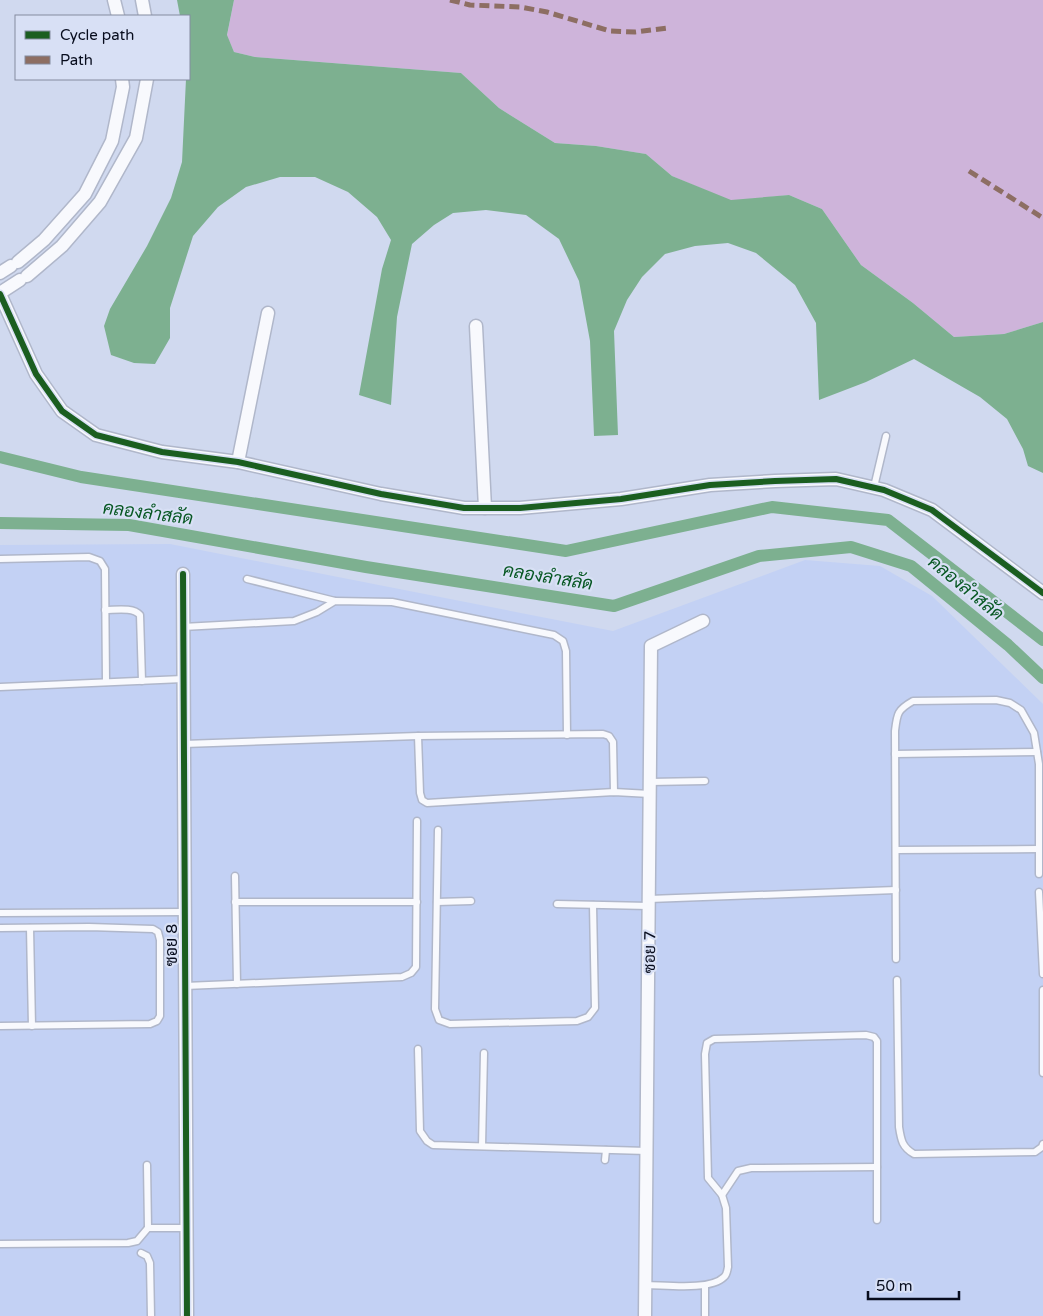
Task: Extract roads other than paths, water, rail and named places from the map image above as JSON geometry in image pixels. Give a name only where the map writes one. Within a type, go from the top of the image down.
[{"type":"street","points":[[114,0],[118,15]]},
{"type":"street","points":[[142,0],[145,15]]},
{"type":"street","points":[[10,267],[44,240],[85,194],[112,141],[123,87],[122,80]]},
{"type":"street","points":[[147,80],[136,138],[100,202],[62,246],[24,278],[0,293],[36,374],[62,411],[96,435],[162,452],[238,462],[381,494],[464,508],[520,508],[612,500],[710,485],[836,479],[884,490],[932,510],[1043,593]]},
{"type":"street","points":[[238,462],[268,313]]},
{"type":"street","points":[[476,326],[485,508]]},
{"type":"street","name":"ซอย 8","points":[[183,574],[187,1316]]},
{"type":"street","name":"ซอย 7","points":[[645,1316],[651,646],[703,621]]},
{"type":"lane","points":[[874,487],[886,436]]},
{"type":"lane","points":[[0,559],[89,557],[100,561],[105,569],[106,682]]},
{"type":"lane","points":[[247,579],[335,600],[392,602],[554,635],[563,640],[566,651],[567,735]]},
{"type":"lane","points":[[183,627],[294,621],[317,612],[335,600]]},
{"type":"lane","points":[[105,610],[132,610],[140,616],[142,681]]},
{"type":"lane","points":[[0,687],[183,679]]},
{"type":"lane","points":[[896,959],[895,731],[898,712],[904,706],[913,701],[996,700],[1010,703],[1021,710],[1034,733],[1039,764],[1040,874]]},
{"type":"lane","points":[[184,744],[418,736],[603,734],[609,736],[613,742],[614,792]]},
{"type":"lane","points":[[418,736],[420,793],[422,800],[427,802],[614,792],[705,781]]},
{"type":"lane","points":[[895,754],[1037,752]]},
{"type":"lane","points":[[185,986],[402,977],[411,973],[416,966],[417,821]]},
{"type":"lane","points":[[438,830],[435,1009],[440,1020],[450,1024],[577,1021],[588,1017],[595,1008],[593,904]]},
{"type":"lane","points":[[896,850],[1040,849]]},
{"type":"lane","points":[[235,876],[237,984]]},
{"type":"lane","points":[[557,904],[649,903],[896,890]]},
{"type":"lane","points":[[1039,892],[1043,974]]},
{"type":"lane","points":[[437,902],[471,901]]},
{"type":"lane","points":[[235,902],[417,902]]},
{"type":"lane","points":[[0,913],[185,912]]},
{"type":"lane","points":[[0,928],[89,927],[153,929],[158,932],[160,940],[160,1016],[157,1021],[150,1024],[0,1026]]},
{"type":"lane","points":[[30,928],[32,1026]]},
{"type":"lane","points":[[897,980],[899,1128],[901,1142],[906,1150],[914,1154],[1035,1152],[1043,1144]]},
{"type":"lane","points":[[1042,990],[1043,1073]]},
{"type":"lane","points":[[646,1285],[706,1286],[718,1282],[726,1276],[728,1267],[726,1208],[722,1194],[708,1178],[705,1054],[708,1043],[714,1039],[866,1035],[874,1037],[877,1041],[877,1220]]},
{"type":"lane","points":[[418,1049],[420,1131],[427,1141],[433,1145],[647,1151]]},
{"type":"lane","points":[[482,1146],[484,1053]]},
{"type":"lane","points":[[605,1160],[606,1150]]},
{"type":"lane","points":[[0,1244],[128,1243],[137,1241],[148,1228],[147,1165]]},
{"type":"lane","points":[[722,1194],[738,1171],[751,1168],[877,1167]]},
{"type":"lane","points":[[148,1228],[186,1228]]},
{"type":"lane","points":[[141,1253],[147,1256],[150,1263],[151,1316]]},
{"type":"lane","points":[[705,1316],[706,1286]]},
{"type":"waterway","points":[[0,457],[81,477],[566,551],[772,507],[888,520],[1043,640]]},
{"type":"waterway","name":"คลองลำสลัด","points":[[0,523],[129,525],[366,567],[614,606],[759,556],[851,547],[911,566],[1008,645],[1043,678]]}]
